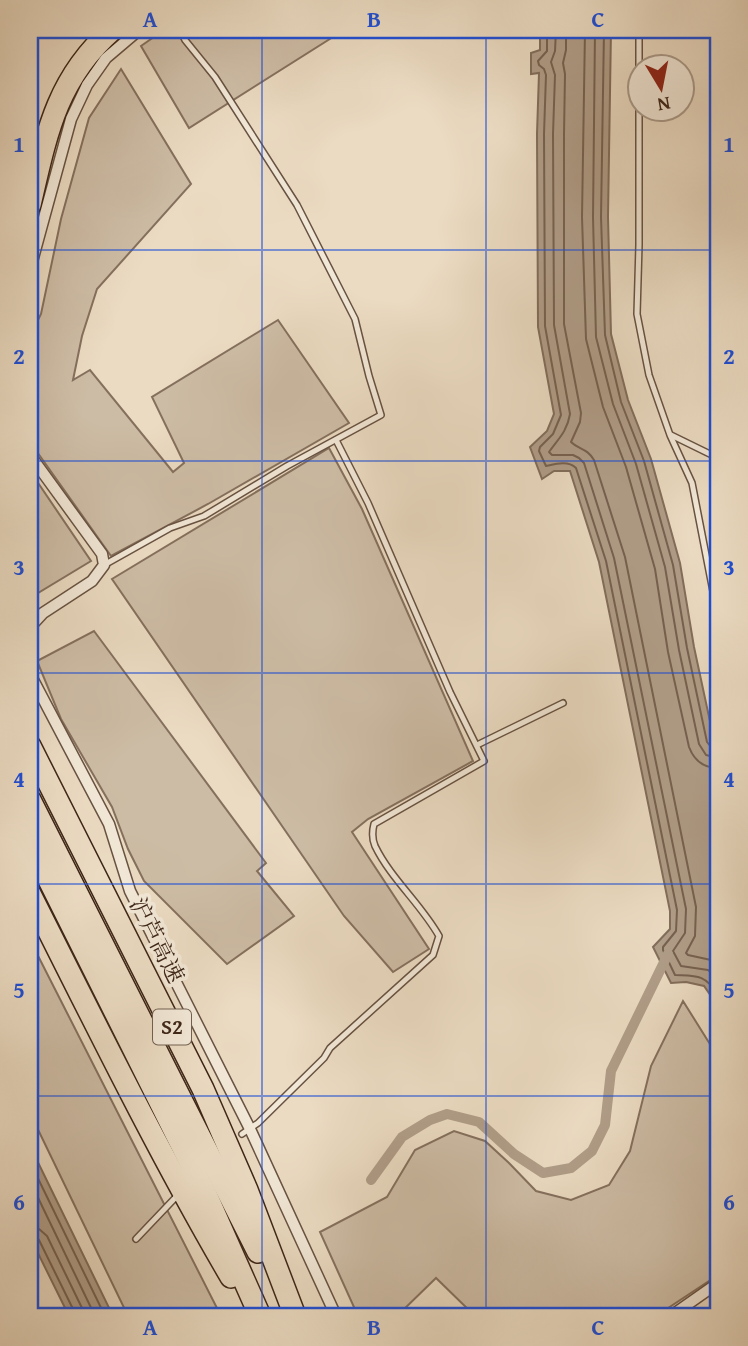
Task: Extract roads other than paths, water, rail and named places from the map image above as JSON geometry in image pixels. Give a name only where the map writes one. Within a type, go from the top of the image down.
[{"type":"highway","points":[[30,205],[56,106],[70,79],[89,53],[112,30]]},
{"type":"highway","name":"沪芦高速","points":[[32,750],[212,1110],[247,1190],[293,1316]]},
{"type":"highway","name":"沪芦高速","points":[[30,800],[293,1316]]},
{"type":"highway","name":"S2","points":[[30,842],[205,1192],[260,1316]]},
{"type":"highway","points":[[30,894],[167,1165],[254,1316]]},
{"type":"street","points":[[30,269],[71,118],[87,85],[106,58],[139,30]]},
{"type":"street","points":[[30,455],[102,554],[104,565],[92,581],[43,613],[30,627]]},
{"type":"street","points":[[30,674],[110,824],[130,891],[336,1316]]},
{"type":"street","points":[[671,1316],[718,1283]]},
{"type":"lane","points":[[104,565],[170,528],[204,516],[287,466],[381,415],[355,319],[297,205],[215,77],[180,30]]},
{"type":"lane","points":[[639,30],[637,314],[649,375],[670,435],[692,483],[718,617]]},
{"type":"lane","points":[[670,435],[718,458]]},
{"type":"lane","points":[[246,1132],[324,1058],[330,1048],[433,955],[439,936],[374,845],[373,824],[484,761],[450,692],[368,503],[336,439]]},
{"type":"lane","points":[[477,746],[563,703]]},
{"type":"lane","points":[[136,1238],[176,1197]]},
{"type":"water","points":[[540,30],[611,30],[608,217],[611,334],[628,400],[651,459],[680,563],[694,647],[714,740],[718,747],[718,1006],[704,986],[686,982],[671,983],[653,947],[670,929],[670,911],[599,562],[570,471],[554,471],[542,479],[530,447],[547,431],[554,414],[538,327],[539,73],[531,74],[531,53],[540,50]]},
{"type":"water","points":[[30,1146],[113,1316],[69,1316],[30,1237]]},
{"type":"waterway","points":[[371,1180],[402,1137],[430,1120],[447,1114],[479,1122],[514,1154],[543,1173],[571,1168],[592,1151],[605,1125],[611,1071],[668,954]]}]
